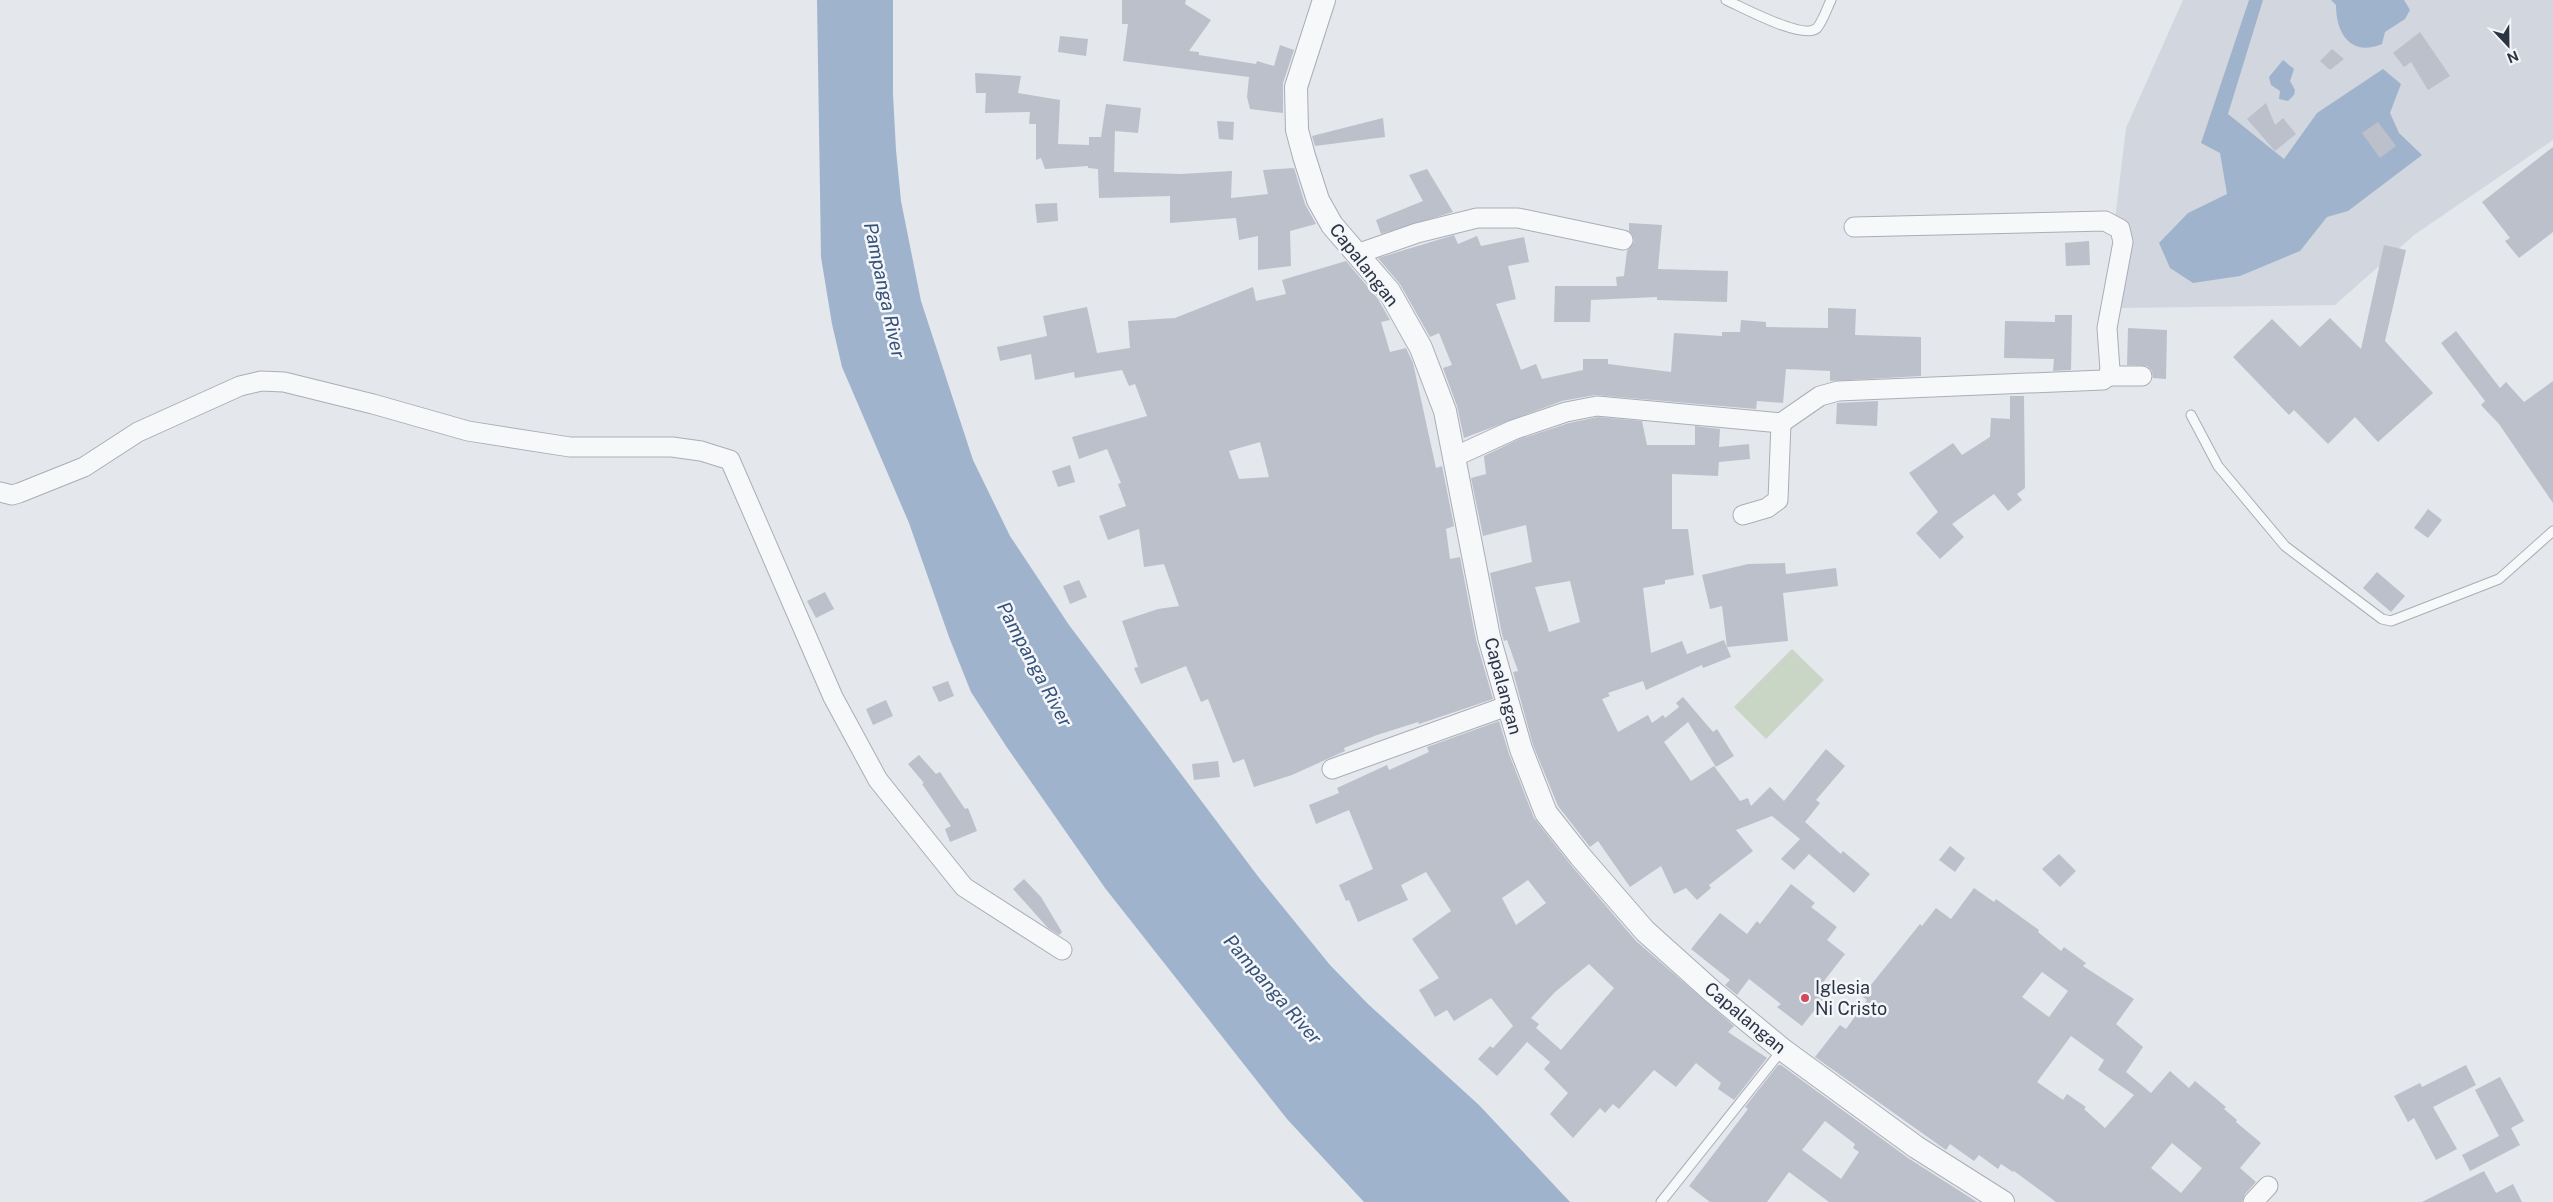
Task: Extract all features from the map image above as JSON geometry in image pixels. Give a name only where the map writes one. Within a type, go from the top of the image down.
[{"type":"street","name":"Capalangan","points":[[1324,0],[1296,87],[1297,130],[1318,200],[1332,225],[1389,291],[1421,348],[1445,411],[1489,637],[1507,706],[1521,749],[1546,813],[1580,856],[1645,931],[1714,993],[1783,1050],[1916,1147],[2003,1202]]},
{"type":"street","points":[[1357,254],[1417,233],[1477,218],[1518,218],[1623,240]]},
{"type":"street","points":[[1454,457],[1521,427],[1566,412],[1597,406],[1781,422],[1820,396],[1838,391],[2103,380],[2108,376],[2110,370],[2107,328],[2124,242],[2120,229],[2105,221],[1854,227]]},
{"type":"street","points":[[2108,376],[2142,376]]},
{"type":"street","points":[[0,492],[12,495],[19,493],[84,468],[138,432],[240,386],[260,380],[284,382],[468,431],[570,447],[672,447],[701,451],[730,460],[833,697],[878,780],[964,887],[1062,950]]},
{"type":"street","points":[[1743,514],[1767,508],[1778,500],[1781,422]]},
{"type":"street","points":[[1332,769],[1507,706]]},
{"type":"street","points":[[2254,1202],[2268,1186]]},
{"type":"lane","points":[[1726,0],[1796,31],[1810,32],[1816,28],[1831,0]]},
{"type":"lane","points":[[2191,415],[2218,466],[2286,546],[2382,619],[2391,620],[2500,579],[2553,531]]},
{"type":"lane","points":[[1661,1202],[1783,1050]]},
{"type":"shaded area","points":[[2183,0],[2553,0],[2553,140],[2414,235],[2335,305],[2116,308],[2113,236],[2126,128]]},
{"type":"green space","points":[[1792,649],[1824,680],[1766,739],[1734,707]]},
{"type":"water","name":"Pampanga River","points":[[817,0],[893,0],[893,94],[896,150],[901,201],[921,301],[973,460],[1010,536],[1069,625],[1260,879],[1330,965],[1368,1004],[1479,1105],[1570,1202],[1364,1202],[1287,1119],[1105,888],[1006,746],[971,692],[949,637],[909,523],[842,367],[832,324],[821,257]]},
{"type":"water","points":[[2249,0],[2263,0],[2228,114],[2284,159],[2317,113],[2383,69],[2401,84],[2390,113],[2399,133],[2422,155],[2348,211],[2327,217],[2300,251],[2240,276],[2193,283],[2170,268],[2159,243],[2188,213],[2227,194],[2220,153],[2201,143]]},
{"type":"water","points":[[2331,0],[2404,0],[2410,10],[2405,19],[2385,32],[2382,44],[2362,47],[2354,45],[2342,34],[2336,5]]},
{"type":"water","points":[[2283,60],[2294,69],[2290,81],[2295,90],[2294,95],[2288,101],[2279,99],[2280,91],[2271,85],[2269,77]]},
{"type":"building","points":[[1122,0],[1186,0],[1185,4],[1211,20],[1189,51],[1199,52],[1199,55],[1256,64],[1257,61],[1274,66],[1280,45],[1294,50],[1283,83],[1283,113],[1250,109],[1247,97],[1249,77],[1123,61],[1128,24],[1122,24]]},
{"type":"building","points":[[2420,32],[2450,76],[2428,90],[2411,62],[2404,67],[2393,53]]},
{"type":"building","points":[[1060,36],[1088,39],[1086,56],[1058,52]]},
{"type":"building","points":[[2332,49],[2344,59],[2330,70],[2320,61]]},
{"type":"building","points":[[975,73],[1021,76],[1018,93],[1060,100],[1058,144],[1089,145],[1089,137],[1101,137],[1106,104],[1141,108],[1138,133],[1115,131],[1114,172],[1181,174],[1232,171],[1231,198],[1268,194],[1263,170],[1294,168],[1305,204],[1316,224],[1290,231],[1291,266],[1258,270],[1258,236],[1239,240],[1236,218],[1170,223],[1170,196],[1099,198],[1098,169],[1088,168],[1088,166],[1045,169],[1041,158],[1036,160],[1036,124],[1029,124],[1030,112],[985,113],[986,93],[976,93]]},
{"type":"building","points":[[2266,103],[2275,125],[2283,118],[2296,134],[2275,151],[2247,119]]},
{"type":"building","points":[[1383,118],[1385,137],[1315,146],[1312,136]]},
{"type":"building","points":[[1217,121],[1234,122],[1233,140],[1219,139]]},
{"type":"building","points":[[2378,122],[2396,146],[2380,158],[2362,133]]},
{"type":"building","points":[[2553,147],[2553,232],[2519,258],[2505,241],[2510,238],[2482,202]]},
{"type":"building","points":[[1427,169],[1453,212],[1381,234],[1376,220],[1423,201],[1409,175]]},
{"type":"building","points":[[1057,203],[1058,221],[1037,223],[1035,204]]},
{"type":"building","points":[[1629,223],[1662,225],[1658,269],[1728,271],[1727,302],[1657,300],[1657,297],[1591,300],[1590,322],[1554,322],[1555,286],[1617,286],[1616,277],[1624,276],[1627,251],[1634,242],[1633,236],[1629,231]]},
{"type":"building","points":[[1454,235],[1458,244],[1477,236],[1481,246],[1524,237],[1529,262],[1508,266],[1516,299],[1496,304],[1521,370],[1536,364],[1542,379],[1583,370],[1583,359],[1608,359],[1608,364],[1671,372],[1674,333],[1722,336],[1722,332],[1740,332],[1741,320],[1766,322],[1766,327],[1828,328],[1828,308],[1856,309],[1855,335],[1921,337],[1921,376],[1830,381],[1830,371],[1786,369],[1783,403],[1757,401],[1756,409],[1595,395],[1562,401],[1464,438],[1457,406],[1443,368],[1452,365],[1439,333],[1430,337],[1400,284],[1378,258]]},
{"type":"building","points":[[2089,241],[2090,265],[2066,266],[2065,243]]},
{"type":"building","points":[[2384,245],[2406,250],[2385,341],[2433,393],[2378,442],[2355,417],[2328,444],[2294,410],[2289,415],[2233,357],[2272,319],[2300,347],[2330,318],[2361,349]]},
{"type":"building","points":[[1346,261],[1378,299],[1390,320],[1381,322],[1390,352],[1406,348],[1413,363],[1436,468],[1442,466],[1454,526],[1446,529],[1450,559],[1460,557],[1476,640],[1493,699],[1419,724],[1418,722],[1377,735],[1344,748],[1345,751],[1292,775],[1254,787],[1244,759],[1233,763],[1208,699],[1201,702],[1186,666],[1141,684],[1134,668],[1138,667],[1122,621],[1158,609],[1179,606],[1164,564],[1144,567],[1139,529],[1108,540],[1099,516],[1126,506],[1118,484],[1121,483],[1107,449],[1079,459],[1072,437],[1147,416],[1135,384],[1129,386],[1122,370],[1075,378],[1074,372],[1035,380],[1031,354],[1000,361],[997,347],[1047,336],[1043,316],[1087,307],[1097,353],[1130,348],[1128,321],[1175,318],[1253,287],[1256,301],[1286,294],[1282,280]],"holes":[[[1260,442],[1269,477],[1239,479],[1229,451]]]},
{"type":"building","points":[[2055,315],[2072,315],[2071,370],[2053,371],[2054,359],[2004,358],[2005,321],[2055,322]]},
{"type":"building","points":[[2128,328],[2167,330],[2166,379],[2153,378],[2152,371],[2147,366],[2127,365]]},
{"type":"building","points":[[2456,331],[2500,388],[2506,382],[2524,402],[2553,381],[2553,503],[2499,424],[2481,405],[2485,401],[2441,343]]},
{"type":"building","points":[[2010,396],[2024,396],[2025,488],[2017,494],[2022,500],[2008,511],[1994,494],[1952,524],[1964,537],[1940,559],[1916,533],[1938,512],[1909,473],[1953,443],[1962,455],[1990,437],[1991,418],[2010,419]]},
{"type":"building","points":[[1878,401],[1877,426],[1836,424],[1837,403]]},
{"type":"building","points":[[1598,417],[1642,421],[1647,445],[1695,445],[1695,426],[1720,429],[1719,447],[1749,444],[1750,459],[1719,462],[1718,476],[1672,474],[1672,529],[1688,529],[1694,575],[1665,580],[1665,584],[1643,588],[1651,653],[1682,641],[1687,654],[1724,640],[1731,657],[1703,668],[1702,665],[1646,690],[1643,681],[1608,693],[1610,696],[1602,699],[1618,732],[1648,715],[1652,723],[1663,715],[1665,718],[1679,707],[1676,703],[1683,697],[1713,732],[1717,729],[1734,756],[1716,767],[1688,722],[1664,742],[1691,781],[1714,766],[1740,801],[1748,798],[1751,806],[1770,787],[1784,801],[1826,749],[1845,766],[1816,800],[1820,803],[1805,822],[1841,854],[1843,851],[1870,874],[1854,893],[1809,854],[1794,870],[1781,859],[1800,839],[1772,816],[1736,830],[1753,851],[1709,885],[1711,888],[1697,900],[1686,888],[1674,894],[1661,866],[1630,887],[1598,841],[1590,847],[1558,806],[1533,745],[1513,672],[1518,671],[1507,640],[1504,641],[1502,634],[1490,573],[1532,562],[1526,525],[1483,536],[1471,478],[1486,474],[1484,456],[1517,440],[1569,423]],"holes":[[[1570,581],[1580,622],[1549,632],[1535,587]]]},
{"type":"building","points":[[1070,465],[1075,482],[1058,487],[1052,471]]},
{"type":"building","points":[[2428,509],[2442,520],[2428,538],[2414,528]]},
{"type":"building","points":[[1785,563],[1786,574],[1836,568],[1838,586],[1783,593],[1788,641],[1727,647],[1722,606],[1710,609],[1702,575],[1748,564]]},
{"type":"building","points":[[2377,572],[2405,596],[2391,612],[2363,588]]},
{"type":"building","points":[[1079,580],[1087,597],[1070,604],[1063,586]]},
{"type":"building","points":[[825,592],[834,609],[816,618],[807,601]]},
{"type":"building","points":[[948,681],[954,696],[939,702],[932,687]]},
{"type":"building","points":[[886,700],[893,716],[873,725],[866,709]]},
{"type":"building","points":[[1499,721],[1509,754],[1534,818],[1570,864],[1636,941],[1734,1026],[1728,1032],[1767,1058],[1734,1100],[1718,1089],[1721,1083],[1696,1063],[1676,1087],[1654,1070],[1619,1109],[1613,1104],[1605,1113],[1600,1108],[1573,1138],[1550,1114],[1568,1093],[1544,1069],[1550,1062],[1527,1042],[1497,1076],[1478,1059],[1490,1046],[1493,1048],[1513,1026],[1491,998],[1454,1021],[1447,1010],[1435,1017],[1419,990],[1439,978],[1412,939],[1451,911],[1426,872],[1401,885],[1408,900],[1358,922],[1349,900],[1346,901],[1339,885],[1373,869],[1349,810],[1316,824],[1309,805],[1339,793],[1337,788],[1387,765],[1389,770],[1429,752],[1427,747]],"holes":[[[1528,880],[1546,903],[1516,925],[1502,898]],[[1589,964],[1614,988],[1561,1050],[1536,1028],[1539,1024],[1531,1018],[1555,992]]]},
{"type":"building","points":[[919,755],[936,774],[940,772],[965,809],[968,808],[977,831],[950,842],[945,829],[951,826],[922,784],[924,783],[908,764]]},
{"type":"building","points":[[1218,761],[1220,777],[1194,780],[1192,764]]},
{"type":"building","points":[[1950,846],[1965,858],[1955,872],[1939,860]]},
{"type":"building","points":[[2059,854],[2076,871],[2060,887],[2042,869]]},
{"type":"building","points":[[1024,879],[1041,897],[1062,932],[1059,935],[1048,928],[1013,889]]},
{"type":"building","points":[[1791,884],[1815,903],[1811,907],[1837,927],[1827,940],[1845,954],[1824,981],[1832,988],[1802,1026],[1777,1007],[1781,1004],[1749,979],[1737,995],[1725,985],[1730,980],[1691,949],[1720,913],[1747,934],[1757,921],[1760,924]]},
{"type":"building","points":[[1974,888],[1994,902],[1996,899],[2039,930],[2038,932],[2061,951],[2064,947],[2086,963],[2083,966],[2134,999],[2116,1024],[2143,1047],[2126,1072],[2151,1093],[2170,1071],[2189,1088],[2195,1081],[2226,1107],[2224,1109],[2237,1120],[2236,1122],[2261,1143],[2240,1168],[2256,1182],[2245,1194],[2242,1202],[2056,1202],[2014,1171],[2001,1164],[1998,1169],[1979,1155],[1974,1161],[1950,1144],[1946,1150],[1815,1057],[1840,1025],[1846,1029],[1867,1000],[1862,996],[1920,924],[1922,926],[1936,908],[1951,919]],"holes":[[[2042,972],[2068,991],[2049,1017],[2022,997]],[[2071,1036],[2104,1060],[2098,1070],[2134,1095],[2105,1128],[2084,1109],[2086,1107],[2067,1094],[2063,1100],[2037,1082]],[[2172,1143],[2202,1168],[2181,1193],[2151,1168]]]},
{"type":"building","points":[[1778,1065],[1781,1065],[1908,1158],[1977,1202],[1829,1202],[1789,1172],[1767,1202],[1710,1202],[1689,1186],[1748,1109],[1745,1107]],"holes":[[[1825,1121],[1855,1144],[1853,1148],[1859,1152],[1841,1179],[1802,1150]]]},
{"type":"building","points":[[2466,1065],[2476,1085],[2433,1107],[2457,1149],[2436,1160],[2414,1118],[2408,1122],[2394,1096],[2420,1083],[2422,1087]]},
{"type":"building","points":[[2500,1077],[2524,1121],[2511,1128],[2520,1145],[2470,1171],[2462,1155],[2499,1136],[2475,1090]]},
{"type":"building","points":[[2484,1171],[2496,1193],[2513,1184],[2522,1202],[2422,1202]]},
{"type":"place","name":"Iglesia Ni Cristo","points":[[1805,998]]}]
